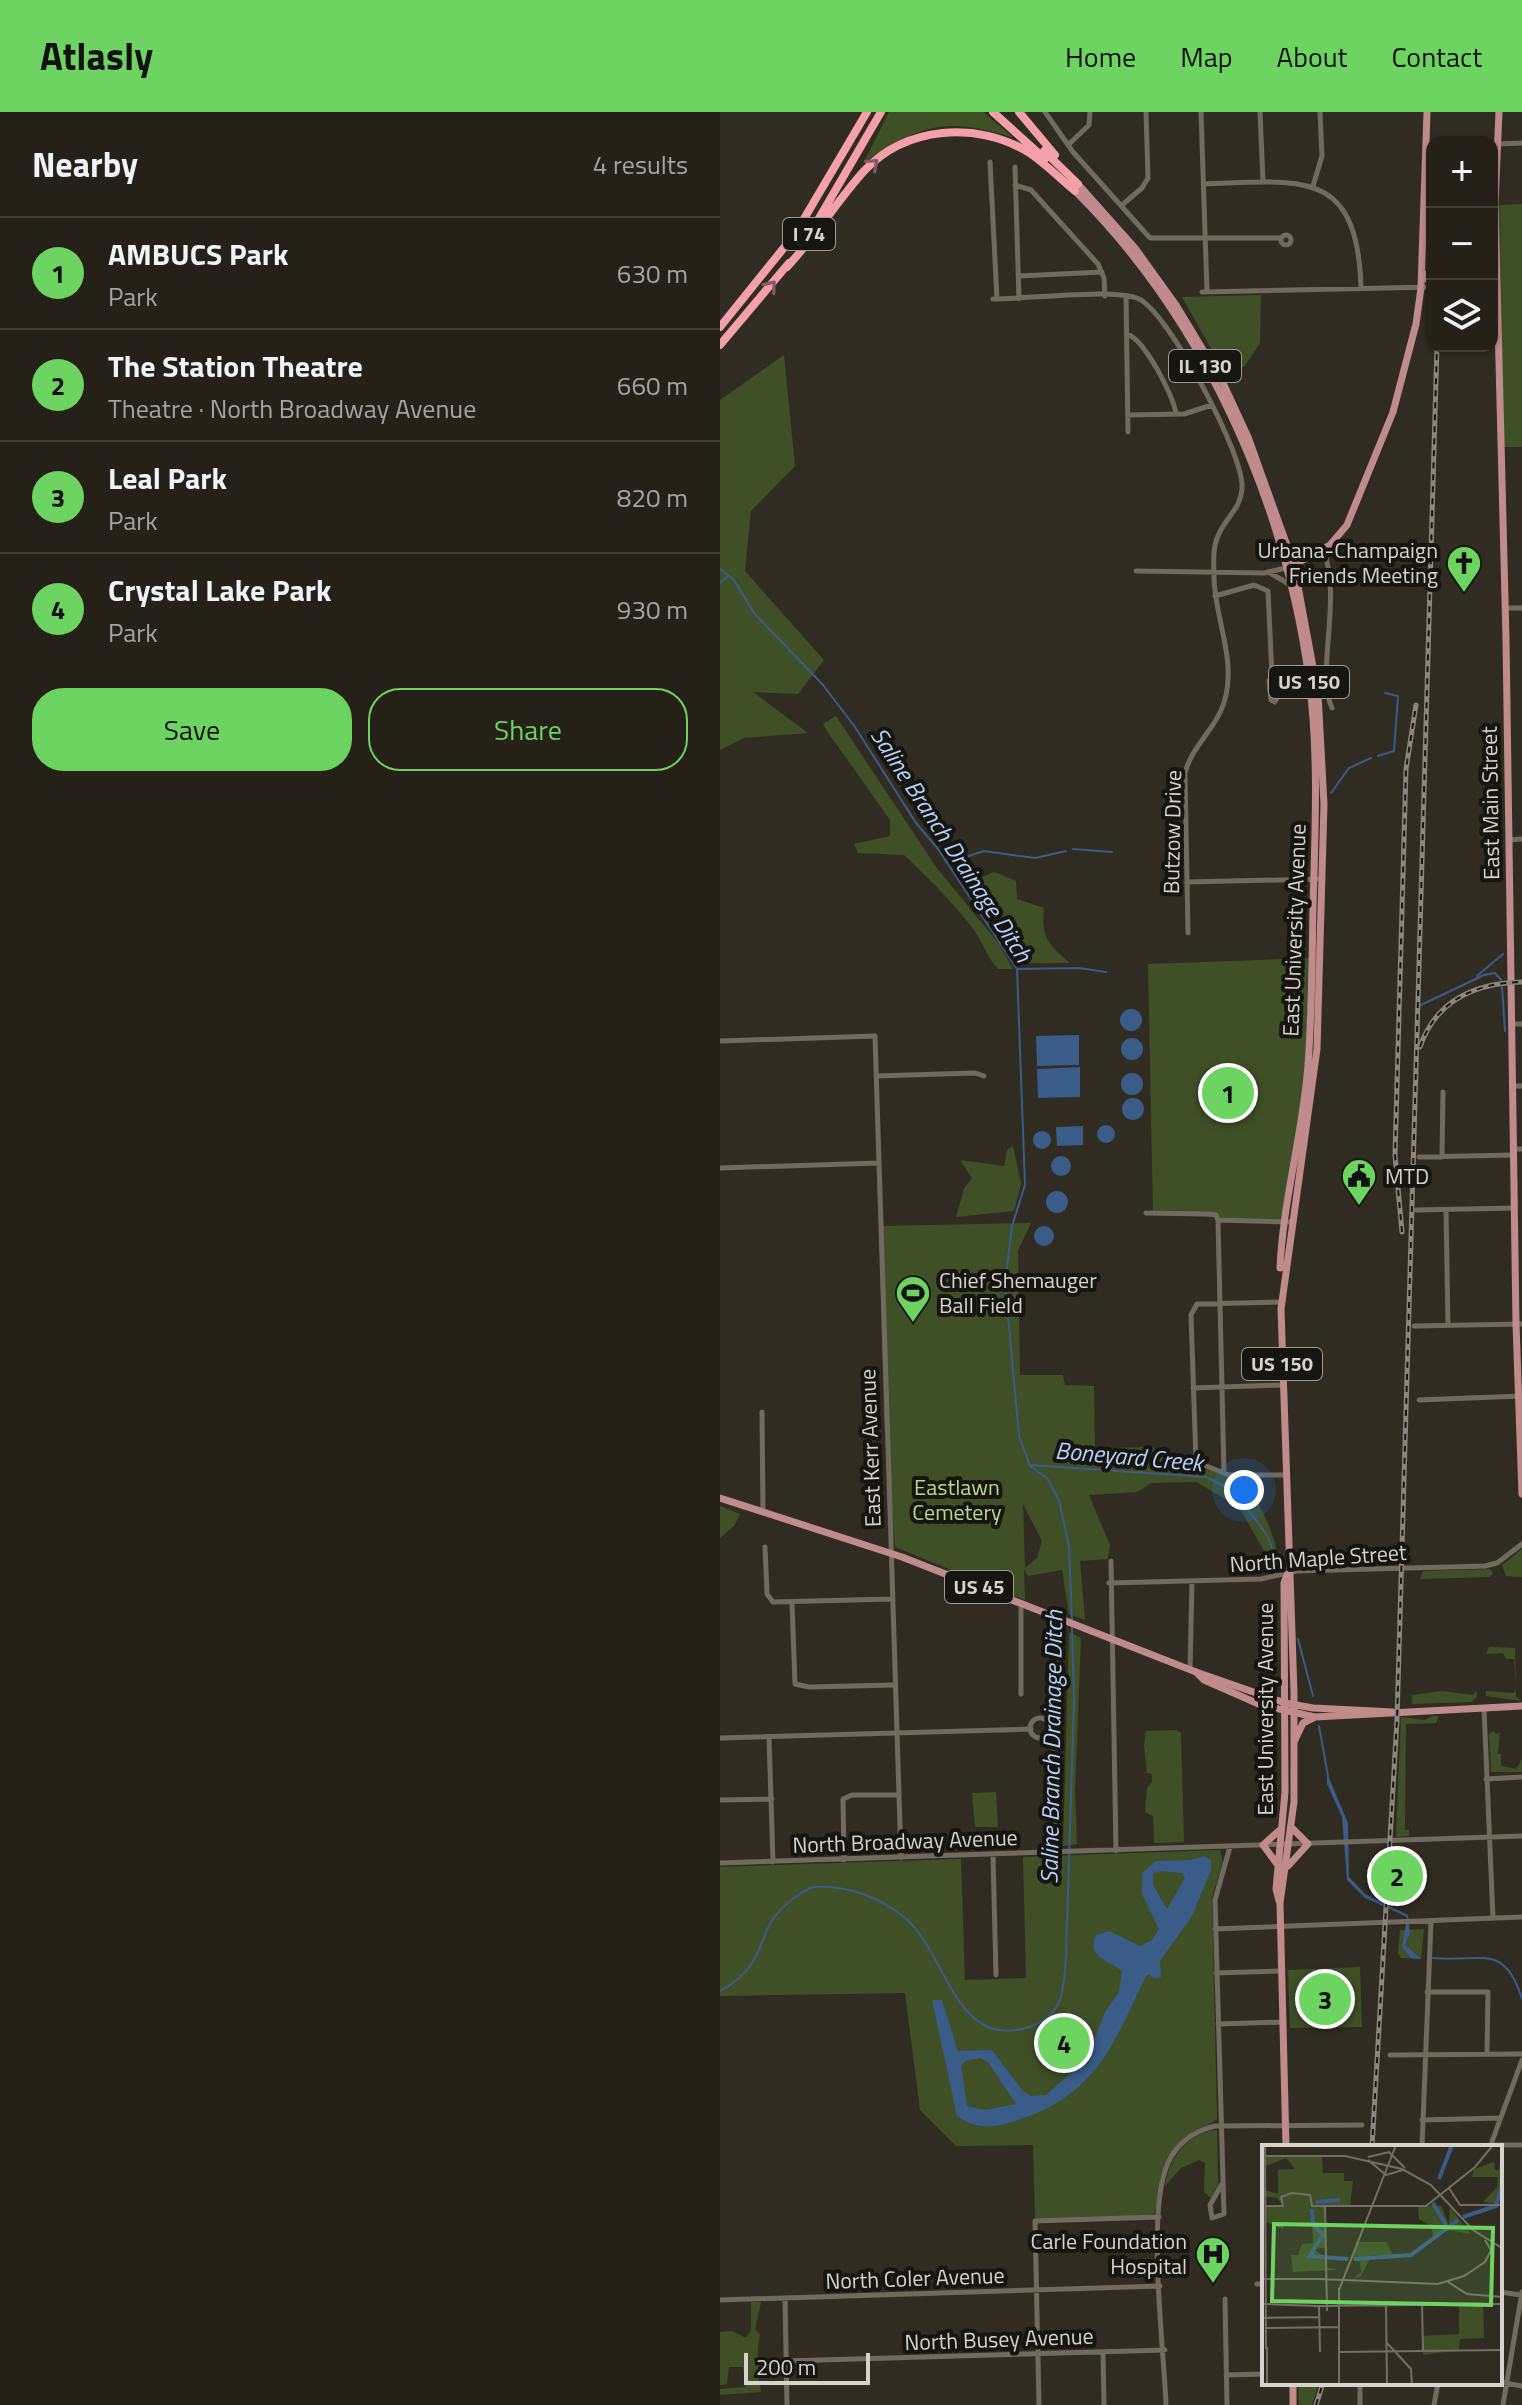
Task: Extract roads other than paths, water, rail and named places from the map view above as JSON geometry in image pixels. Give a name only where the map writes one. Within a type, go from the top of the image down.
[{"type":"highway","name":"I 74","points":[[720,327],[795,234],[867,112]]},
{"type":"highway","name":"I 74","points":[[720,345],[787,267],[840,187],[881,112]]},
{"type":"highway","points":[[993,112],[1077,188]]},
{"type":"highway","points":[[1000,112],[1077,188]]},
{"type":"highway","points":[[1019,112],[1077,188]]},
{"type":"highway","points":[[787,267],[870,165],[888,151],[918,137],[964,132],[1000,139],[1030,153],[1077,188]]},
{"type":"main road","points":[[1288,545],[1290,567],[1323,549],[1351,519],[1407,366],[1421,288],[1427,112]]},
{"type":"main road","name":"East Main Street","points":[[1497,136],[1499,112]]},
{"type":"main road","name":"IL 130","points":[[1077,188],[1152,271],[1204,350],[1248,437],[1288,545]]},
{"type":"main road","name":"IL 130","points":[[1077,188],[1149,280],[1203,364],[1250,459],[1290,567]]},
{"type":"main road","name":"East Main Street","points":[[1494,280],[1495,208]]},
{"type":"main road","points":[[1422,272],[1428,280]]},
{"type":"main road","name":"East Main Street","points":[[1496,352],[1505,608],[1512,1024],[1518,1086],[1522,1494]]},
{"type":"main road","points":[[1288,545],[1298,553],[1311,557]]},
{"type":"main road","name":"East University Avenue","points":[[1290,567],[1313,719],[1318,879]]},
{"type":"main road","name":"East University Avenue","points":[[1286,2145],[1280,1903],[1293,1744],[1294,1692],[1281,1302],[1287,1222],[1306,1086],[1318,879],[1321,726],[1311,641],[1290,567]]},
{"type":"main road","name":"US 45","points":[[720,1498],[890,1553],[1269,1698],[1284,1708]]},
{"type":"main road","name":"East University Avenue","points":[[1287,1827],[1284,1583],[1288,1573]]},
{"type":"main road","name":"US 45","points":[[1193,1671],[1215,1685],[1284,1708]]},
{"type":"main road","points":[[1269,1698],[1278,1691],[1284,1679]]},
{"type":"main road","points":[[1294,1692],[1314,1712]]},
{"type":"main road","points":[[1284,1708],[1314,1712],[1393,1712],[1522,1706]]},
{"type":"main road","points":[[1293,1744],[1303,1723],[1314,1712]]},
{"type":"main road","points":[[1287,1827],[1308,1844],[1282,1867],[1263,1845],[1287,1827]]},
{"type":"street","points":[[1045,112],[1068,145],[1150,238],[1281,238]]},
{"type":"street","points":[[1068,145],[1089,125],[1090,112]]},
{"type":"street","points":[[1122,205],[1142,188],[1148,178],[1146,112]]},
{"type":"street","points":[[1201,112],[1205,292],[1426,287]]},
{"type":"street","points":[[1260,112],[1263,181]]},
{"type":"street","points":[[1313,186],[1322,156],[1320,112]]},
{"type":"street","points":[[1498,144],[1522,143]]},
{"type":"street","points":[[990,162],[995,299],[1126,296],[1128,432]]},
{"type":"street","points":[[1015,167],[1019,299]]},
{"type":"street","points":[[1204,184],[1263,181],[1313,186],[1338,204],[1354,229],[1359,245],[1361,289]]},
{"type":"street","points":[[1015,185],[1031,190],[1102,272],[1105,296]]},
{"type":"street","points":[[1019,276],[1102,272]]},
{"type":"street","name":"Butzow Drive","points":[[1126,296],[1143,301],[1159,316],[1212,405],[1237,461],[1243,484],[1238,506],[1218,536],[1214,572],[1215,596],[1226,643],[1226,694],[1219,713],[1190,757],[1185,773],[1188,933]]},
{"type":"street","points":[[1127,334],[1140,343],[1174,402],[1176,414]]},
{"type":"street","points":[[1128,415],[1176,414],[1212,405]]},
{"type":"street","points":[[1323,549],[1331,588],[1328,679],[1332,708]]},
{"type":"street","points":[[1136,571],[1269,573],[1290,567]]},
{"type":"street","points":[[1269,573],[1291,585]]},
{"type":"street","points":[[1215,596],[1254,585],[1268,591],[1272,676]]},
{"type":"street","points":[[1505,608],[1522,608]]},
{"type":"street","points":[[1509,840],[1522,839]]},
{"type":"street","points":[[1187,882],[1318,879]]},
{"type":"street","points":[[1512,1024],[1522,1024]]},
{"type":"street","name":"East Kerr Avenue","points":[[720,1041],[875,1036],[893,1685],[901,1858]]},
{"type":"street","points":[[876,1076],[975,1073],[984,1076]]},
{"type":"street","points":[[1442,1157],[1443,1092]]},
{"type":"street","points":[[1419,1157],[1517,1151]]},
{"type":"street","points":[[720,1168],[878,1163]]},
{"type":"street","points":[[1416,1210],[1517,1212]]},
{"type":"street","points":[[1446,1210],[1448,1325]]},
{"type":"street","points":[[1146,1213],[1209,1214],[1216,1215],[1218,1220],[1224,1473]]},
{"type":"street","points":[[1218,1220],[1287,1222]]},
{"type":"street","points":[[1281,1302],[1199,1304],[1192,1310],[1193,1388],[1196,1462],[1224,1473],[1285,1475]]},
{"type":"street","points":[[1414,1326],[1519,1324]]},
{"type":"street","points":[[1193,1388],[1283,1385]]},
{"type":"street","points":[[1419,1400],[1520,1396]]},
{"type":"street","points":[[762,1412],[763,1512]]},
{"type":"street","name":"North Maple Street","points":[[1109,1583],[1261,1579],[1288,1573],[1485,1566],[1501,1561],[1522,1544]]},
{"type":"street","points":[[765,1547],[771,1600],[792,1603],[892,1599]]},
{"type":"street","points":[[1111,1561],[1116,1851]]},
{"type":"street","points":[[1192,1581],[1193,1671]]},
{"type":"street","points":[[792,1603],[795,1684],[809,1687],[893,1685]]},
{"type":"street","points":[[1021,1603],[1021,1694]]},
{"type":"street","points":[[1047,1721],[1059,1699],[1059,1658]]},
{"type":"street","points":[[1483,1707],[1493,1918]]},
{"type":"street","points":[[1031,1729],[1035,1720],[1047,1721]]},
{"type":"street","points":[[1047,1721],[1050,1727],[1047,1736],[1058,1760],[1057,1853]]},
{"type":"street","points":[[720,1738],[1031,1729]]},
{"type":"street","points":[[1031,1729],[1038,1738],[1047,1736]]},
{"type":"street","points":[[769,1737],[773,1862]]},
{"type":"street","points":[[1486,1779],[1522,1777]]},
{"type":"street","points":[[844,1860],[843,1799],[852,1795],[898,1795]]},
{"type":"street","points":[[720,1800],[772,1799]]},
{"type":"street","name":"North Broadway Avenue","points":[[720,1863],[1522,1836]]},
{"type":"street","points":[[1222,2184],[1208,2210],[1212,2218],[1224,2214],[1215,1929],[1216,1893],[1230,1847]]},
{"type":"street","points":[[993,1855],[996,1975]]},
{"type":"street","points":[[1215,1929],[1522,1917]]},
{"type":"street","points":[[1422,2145],[1431,1921]]},
{"type":"street","points":[[1216,1973],[1281,1971]]},
{"type":"street","points":[[1427,1992],[1488,1992],[1487,2053]]},
{"type":"street","points":[[1218,2024],[1283,2022]]},
{"type":"street","points":[[1390,2055],[1487,2053],[1522,2057],[1490,2145]]},
{"type":"street","points":[[1422,2120],[1500,2118]]},
{"type":"street","points":[[1166,2405],[1159,2217],[1165,2170],[1174,2151],[1195,2133],[1221,2125],[1362,2125]]},
{"type":"street","points":[[1502,2146],[1522,2145]]},
{"type":"street","points":[[1039,2405],[1035,2221],[1159,2217]]},
{"type":"street","name":"North Coler Avenue","points":[[720,2300],[1160,2286]]},
{"type":"street","points":[[1502,2292],[1522,2294],[1504,2383],[1503,2405]]},
{"type":"street","points":[[785,2298],[787,2405]]},
{"type":"street","points":[[1225,2299],[1227,2405]]},
{"type":"street","name":"North Busey Avenue","points":[[786,2361],[1165,2350]]},
{"type":"street","points":[[1103,2352],[1104,2405]]},
{"type":"street","points":[[1226,2372],[1262,2374]]},
{"type":"street","points":[[1504,2383],[1522,2386]]},
{"type":"street","points":[[1434,2405],[1438,2385]]},
{"type":"water","points":[[1131,1009],[1139,1012],[1142,1020],[1139,1028],[1131,1031],[1123,1028],[1120,1020],[1123,1012]]},
{"type":"water","points":[[1079,1035],[1079,1065],[1037,1066],[1036,1036]]},
{"type":"water","points":[[1132,1038],[1140,1041],[1143,1049],[1140,1057],[1132,1060],[1124,1057],[1121,1049],[1124,1041]]},
{"type":"water","points":[[1080,1067],[1080,1097],[1038,1098],[1037,1069]]},
{"type":"water","points":[[1132,1073],[1140,1076],[1143,1084],[1140,1092],[1132,1095],[1124,1092],[1121,1084],[1124,1076]]},
{"type":"water","points":[[1133,1098],[1141,1101],[1144,1109],[1141,1117],[1133,1120],[1125,1117],[1122,1109],[1125,1101]]},
{"type":"water","points":[[1106,1125],[1115,1134],[1106,1143],[1097,1134]]},
{"type":"water","points":[[1083,1126],[1083,1145],[1057,1146],[1056,1127]]},
{"type":"water","points":[[1042,1131],[1051,1140],[1042,1149],[1033,1140]]},
{"type":"water","points":[[1061,1156],[1068,1159],[1071,1166],[1068,1173],[1061,1176],[1054,1173],[1051,1166],[1054,1159]]},
{"type":"water","points":[[1057,1191],[1068,1202],[1057,1213],[1046,1202]]},
{"type":"water","points":[[1044,1226],[1051,1229],[1054,1236],[1051,1243],[1044,1246],[1037,1243],[1034,1236],[1037,1229]]},
{"type":"water","points":[[1327,1773],[1348,1823],[1349,1877],[1365,1894],[1408,1915],[1410,1933],[1405,1945],[1421,1959],[1411,1958],[1402,1947],[1407,1917],[1365,1898],[1347,1880],[1342,1817],[1327,1784]]},
{"type":"water","points":[[1204,1856],[1211,1860],[1211,1870],[1192,1916],[1160,1961],[1161,1977],[1154,1979],[1149,1974],[1146,1976],[1111,2046],[1083,2082],[1065,2098],[1043,2110],[1007,2123],[978,2126],[957,2116],[932,2000],[942,2000],[958,2051],[992,2050],[1023,2091],[1031,2096],[1046,2095],[1086,2060],[1105,2012],[1119,1992],[1122,1971],[1096,1953],[1096,1935],[1109,1931],[1140,1946],[1152,1940],[1159,1929],[1142,1894],[1142,1873],[1156,1861],[1191,1860]],"holes":[[[1153,1873],[1182,1873],[1185,1878],[1167,1909],[1153,1885]],[[980,2058],[988,2062],[1016,2104],[985,2110],[967,2106],[961,2066],[965,2061]]]},
{"type":"waterway","name":"Saline Branch Drainage Ditch","points":[[720,569],[734,580],[754,613],[823,685],[855,727],[916,823],[938,849],[1017,969],[1025,1185],[1012,1226],[1005,1283],[1019,1436],[1030,1466],[1047,1478],[1059,1500],[1069,1546],[1072,1621]]},
{"type":"waterway","points":[[720,583],[728,576]]},
{"type":"waterway","points":[[1378,756],[1394,751],[1398,696],[1385,693]]},
{"type":"waterway","points":[[1331,793],[1349,768],[1371,758]]},
{"type":"waterway","points":[[1073,849],[1112,852]]},
{"type":"waterway","points":[[947,863],[984,851],[1035,858],[1066,851]]},
{"type":"waterway","points":[[1477,976],[1503,954]]},
{"type":"waterway","points":[[1017,969],[1079,968],[1106,972]]},
{"type":"waterway","points":[[1421,1005],[1484,975],[1495,973],[1501,980]]},
{"type":"waterway","points":[[1502,986],[1505,1031]]},
{"type":"waterway","name":"Boneyard Creek","points":[[1030,1465],[1206,1477],[1234,1491],[1267,1535],[1278,1564]]},
{"type":"waterway","name":"Saline Branch Drainage Ditch","points":[[720,1991],[749,1968],[771,1922],[783,1907],[809,1889],[827,1887],[863,1894],[905,1918],[920,1934],[969,2014],[986,2026],[1006,2031],[1032,2026],[1051,2014],[1061,1998],[1066,1955],[1074,1699],[1072,1628]]},
{"type":"waterway","name":"Boneyard Creek","points":[[1298,1639],[1313,1696]]},
{"type":"waterway","name":"Boneyard Creek","points":[[1319,1726],[1328,1776]]},
{"type":"waterway","name":"Boneyard Creek","points":[[1433,1958],[1478,1958],[1499,1962],[1515,1981],[1522,1999]]},
{"type":"railway","points":[[1372,2145],[1397,1720],[1437,352]]},
{"type":"railway","points":[[1402,1232],[1395,1155],[1406,769],[1416,705]]},
{"type":"railway","points":[[1420,1047],[1436,1017],[1460,997],[1489,986],[1522,982]]},
{"type":"railway","points":[[1316,2405],[1322,2385]]},
{"type":"place","name":"Urbana-Champaign Friends Meeting","points":[[1464,594]]},
{"type":"place","name":"AMBUCS Park","points":[[1228,1093]]},
{"type":"place","name":"MTD","points":[[1359,1207]]},
{"type":"place","name":"Chief Shemauger Ball Field","points":[[913,1324]]},
{"type":"place","name":"The Station Theatre","points":[[1397,1876]]},
{"type":"place","name":"Leal Park","points":[[1325,1999]]},
{"type":"place","name":"Crystal Lake Park","points":[[1064,2043]]},
{"type":"place","name":"Carle Foundation Hospital","points":[[1213,2285]]},
{"type":"park label","name":"Eastlawn Cemetery","points":[[957,1500]]}]
